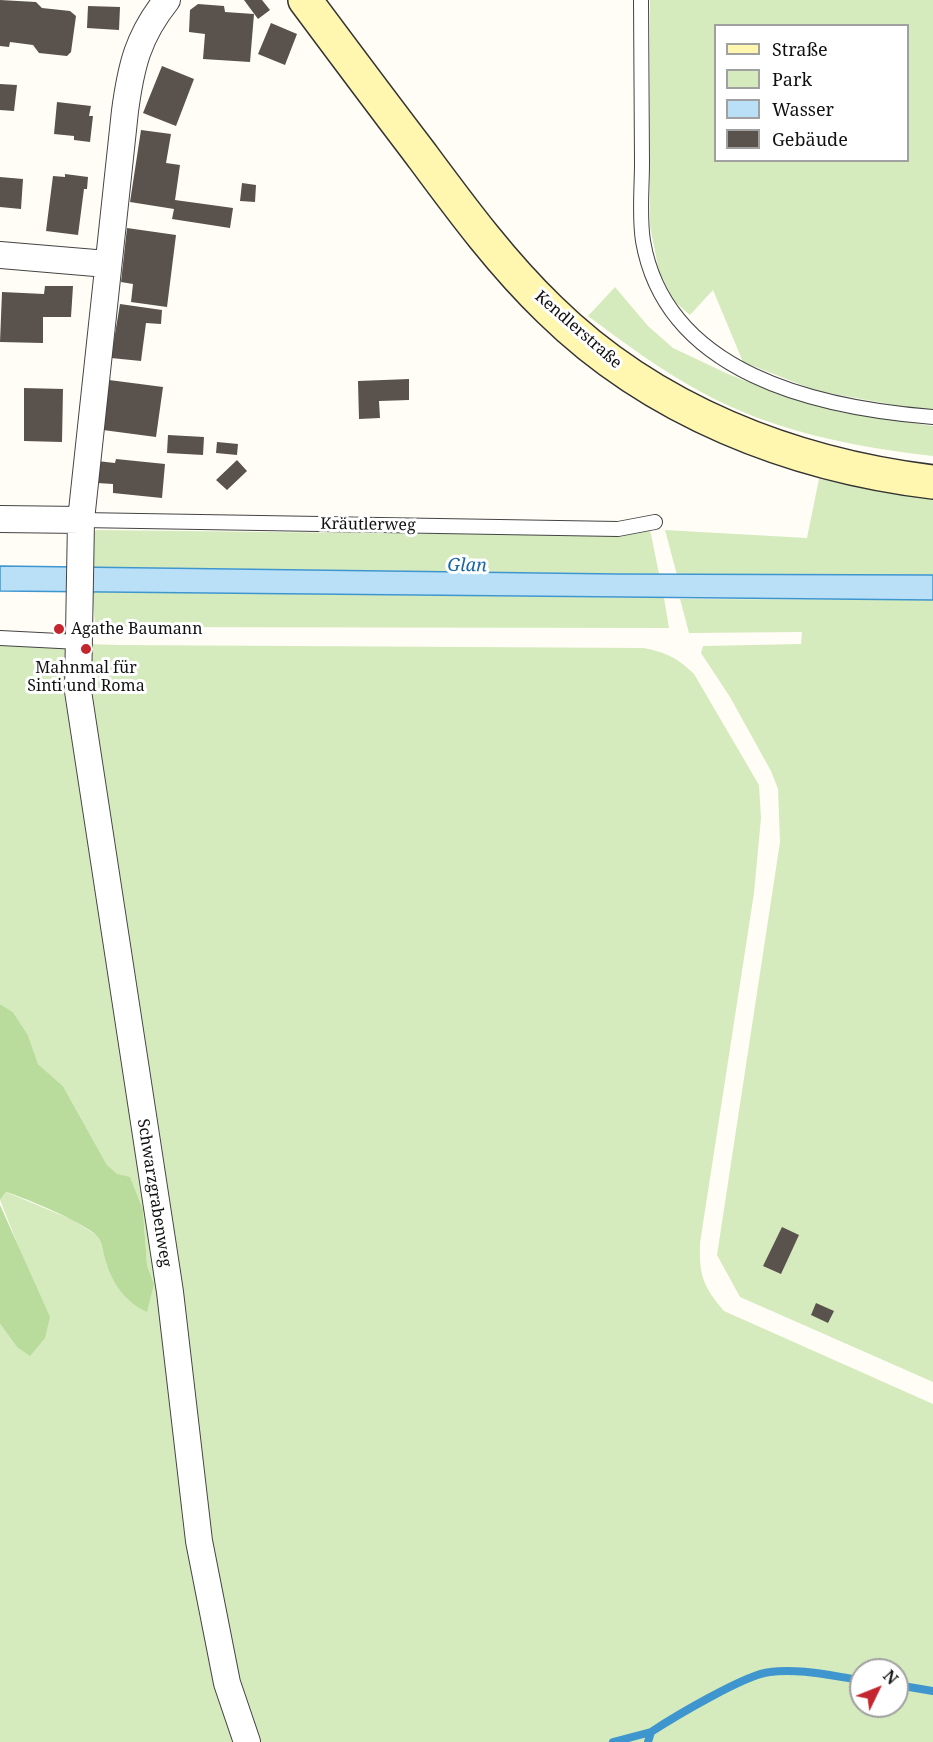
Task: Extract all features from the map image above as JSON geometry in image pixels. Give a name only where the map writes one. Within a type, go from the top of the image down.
[{"type":"street","points":[[81,527],[107,264],[129,83],[136,51],[148,24],[167,0]]},
{"type":"street","name":"Kendlerstraße","points":[[305,0],[502,260],[551,312],[604,356],[683,407],[759,442],[817,460],[884,476],[933,482]]},
{"type":"street","points":[[0,255],[107,264]]},
{"type":"street","name":"Kräutlerweg","points":[[0,519],[81,527]]},
{"type":"street","name":"Schwarzgrabenweg","points":[[81,527],[78,691],[170,1293],[199,1541],[227,1683],[247,1742]]},
{"type":"lane","points":[[641,0],[643,239],[655,284],[677,320],[708,350],[749,374],[824,399],[902,415],[933,417]]},
{"type":"lane","name":"Kräutlerweg","points":[[81,527],[618,529],[655,522]]},
{"type":"lane","points":[[0,638],[79,634]]},
{"type":"green space","points":[[650,0],[933,0],[933,412],[817,391],[743,362],[713,290],[690,315],[674,301],[659,271],[650,226]]},
{"type":"green space","points":[[615,287],[648,326],[673,348],[780,395],[840,412],[933,426],[933,456],[873,448],[785,427],[728,406],[701,392],[657,365],[588,316]]},
{"type":"green space","points":[[819,479],[933,498],[933,575],[677,575],[665,530],[807,538]]},
{"type":"green space","points":[[650,529],[659,574],[91,567],[91,536],[96,530],[620,536]]},
{"type":"green space","points":[[92,592],[664,598],[669,628],[114,627],[95,623]]},
{"type":"green space","points":[[680,599],[933,600],[933,1382],[740,1297],[717,1255],[780,842],[778,789],[771,771],[730,697],[701,653],[703,646],[801,644],[802,632],[689,633]]},
{"type":"green space","points":[[0,641],[118,645],[643,648],[677,660],[694,674],[759,785],[761,818],[754,893],[700,1243],[700,1264],[707,1287],[724,1311],[933,1404],[933,1742],[0,1742],[0,1324],[17,1347],[34,1286],[0,1200],[6,1192],[73,1220],[99,1237],[107,1266],[154,1284],[147,1265],[143,1210],[107,1165],[63,1086],[38,1064],[28,1035],[13,1012],[0,1004]]},
{"type":"green space","points":[[0,1004],[13,1012],[28,1035],[38,1064],[63,1086],[107,1165],[117,1174],[130,1177],[143,1210],[147,1265],[154,1284],[147,1312],[132,1303],[120,1291],[108,1268],[99,1239],[91,1231],[55,1212],[6,1192],[0,1200]]},
{"type":"green space","points":[[0,1205],[50,1317],[45,1338],[30,1356],[17,1347],[0,1324]]},
{"type":"water","points":[[0,566],[618,574],[933,575],[933,600],[0,591]]},
{"type":"building","points":[[0,0],[36,2],[42,8],[70,11],[76,16],[71,52],[67,56],[39,53],[33,45],[10,42],[9,47],[0,46]]},
{"type":"building","points":[[244,0],[262,0],[270,10],[258,19]]},
{"type":"building","points":[[198,4],[224,6],[225,12],[254,14],[250,62],[203,59],[205,34],[189,32],[190,10]]},
{"type":"building","points":[[88,6],[120,7],[119,30],[87,28]]},
{"type":"building","points":[[271,23],[297,34],[285,65],[258,54]]},
{"type":"building","points":[[162,66],[194,79],[176,126],[143,113]]},
{"type":"building","points":[[0,84],[17,85],[14,111],[0,110]]},
{"type":"building","points":[[57,102],[91,106],[89,116],[93,116],[90,142],[74,140],[74,136],[54,134]]},
{"type":"building","points":[[141,130],[171,134],[166,163],[180,165],[175,200],[233,208],[230,228],[172,219],[174,209],[130,202]]},
{"type":"building","points":[[65,174],[88,177],[87,189],[84,189],[78,235],[46,231],[53,176],[65,177]]},
{"type":"building","points":[[0,177],[23,179],[21,209],[0,207]]},
{"type":"building","points":[[242,183],[256,185],[255,202],[240,201]]},
{"type":"building","points":[[127,228],[176,235],[167,307],[131,302],[133,284],[121,282]]},
{"type":"building","points":[[45,286],[73,286],[71,317],[43,317],[43,343],[0,342],[2,292],[44,294]]},
{"type":"building","points":[[120,304],[162,310],[161,324],[146,323],[141,361],[111,358]]},
{"type":"building","points":[[409,379],[409,400],[379,401],[380,418],[359,419],[358,381]]},
{"type":"building","points":[[109,380],[163,387],[156,437],[103,430]]},
{"type":"building","points":[[24,388],[63,389],[62,442],[24,441]]},
{"type":"building","points":[[168,435],[204,437],[203,455],[167,453]]},
{"type":"building","points":[[217,442],[238,444],[237,455],[216,453]]},
{"type":"building","points":[[116,459],[165,464],[162,498],[113,493],[113,484],[97,483],[97,461],[115,463]]},
{"type":"building","points":[[237,460],[247,471],[227,490],[216,480]]},
{"type":"building","points":[[782,1227],[799,1235],[781,1274],[763,1266]]},
{"type":"building","points":[[816,1303],[834,1311],[828,1323],[811,1315]]},
{"type":"waterway","points":[[648,1742],[651,1732],[662,1725],[710,1697],[759,1675],[792,1671],[849,1678]]},
{"type":"waterway","points":[[909,1687],[933,1691]]},
{"type":"waterway","points":[[613,1742],[651,1732]]},
{"type":"place","name":"Agathe Baumann","points":[[59,629]]},
{"type":"place","name":"Mahnmal für Sinti und Roma","points":[[86,649]]},
{"type":"water label","name":"Glan","points":[[467,566]]}]
